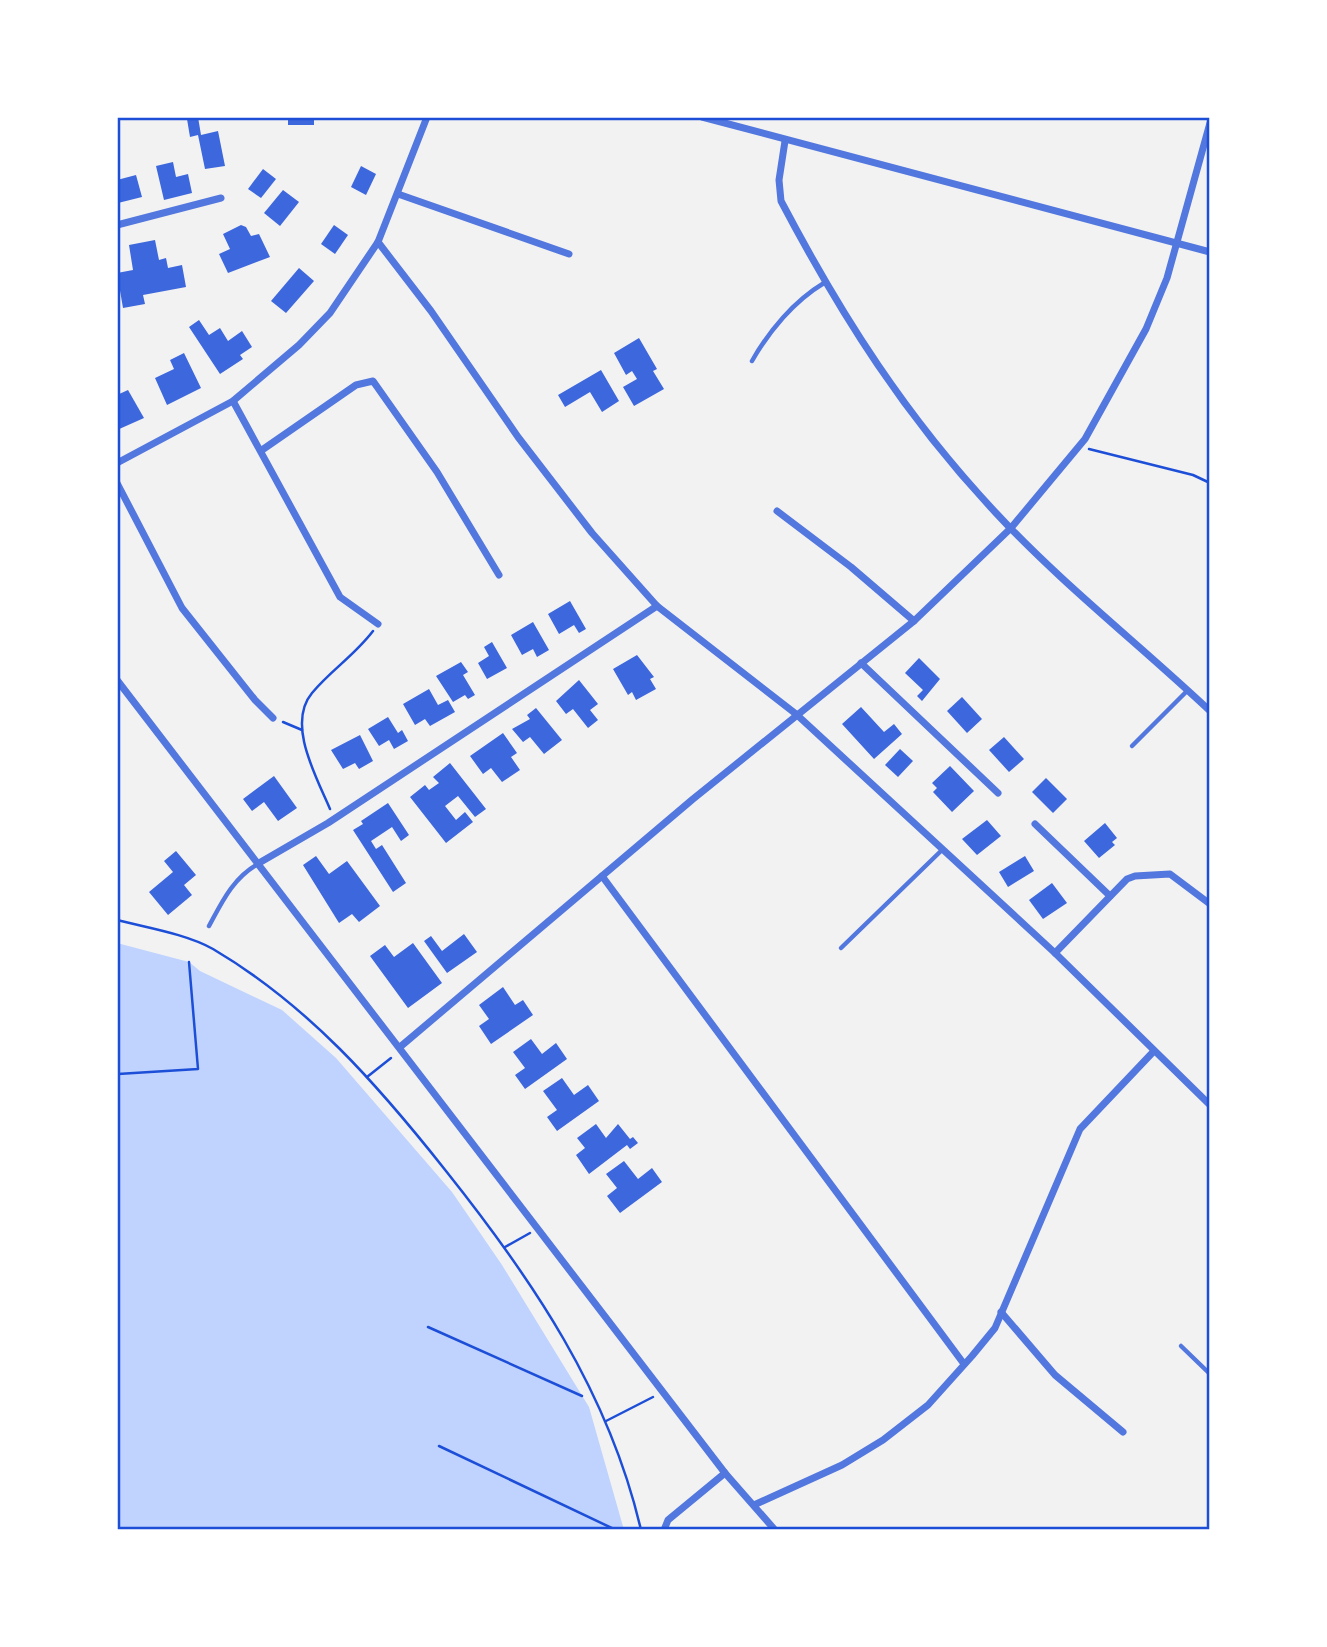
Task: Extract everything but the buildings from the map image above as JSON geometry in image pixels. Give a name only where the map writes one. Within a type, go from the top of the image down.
[{"type":"street","points":[[117,463],[233,401],[299,345],[330,313],[378,242],[427,117]]},
{"type":"street","points":[[702,117],[1210,252]]},
{"type":"street","points":[[400,1047],[796,713],[914,621],[1012,528],[1079,447],[1146,329],[1177,243],[1210,123]]},
{"type":"street","points":[[785,141],[779,180],[781,201],[824,283],[910,412],[1012,528],[1210,711]]},
{"type":"street","points":[[398,194],[569,254]]},
{"type":"street","points":[[117,225],[221,198]]},
{"type":"street","points":[[378,242],[432,311],[518,437],[592,533],[657,606],[796,713],[1055,953],[1210,1105]]},
{"type":"street","points":[[262,450],[356,385],[373,381],[437,472],[499,575]]},
{"type":"street","points":[[233,401],[340,597],[378,624]]},
{"type":"street","points":[[117,483],[182,608],[255,700],[273,718]]},
{"type":"street","points":[[777,511],[851,567],[914,621]]},
{"type":"street","points":[[258,863],[335,819],[657,606]]},
{"type":"street","points":[[860,663],[998,793]]},
{"type":"street","points":[[117,680],[725,1473],[775,1530]]},
{"type":"street","points":[[1035,824],[1110,896]]},
{"type":"street","points":[[1055,953],[1110,896],[1135,876],[1170,874],[1210,905]]},
{"type":"street","points":[[602,876],[964,1364]]},
{"type":"street","points":[[754,1505],[842,1465],[883,1440],[928,1405],[995,1328],[1080,1129],[1154,1051]]},
{"type":"street","points":[[1001,1312],[1055,1376],[1123,1432]]},
{"type":"street","points":[[664,1530],[668,1520],[725,1473]]},
{"type":"lane","points":[[752,361],[765,338],[809,292],[824,283]]},
{"type":"lane","points":[[1132,746],[1188,690]]},
{"type":"lane","points":[[841,947],[944,848]]},
{"type":"lane","points":[[209,926],[229,890],[246,870],[258,863]]},
{"type":"lane","points":[[1181,1346],[1210,1374]]},
{"type":"path","points":[[1079,447],[1193,475],[1210,483]]},
{"type":"path","points":[[335,819],[302,730],[306,701],[356,654],[378,624]]},
{"type":"path","points":[[273,718],[302,730]]},
{"type":"path","points":[[117,920],[212,948],[279,993],[337,1043],[368,1077],[505,1247],[565,1339],[606,1421],[641,1530]]},
{"type":"path","points":[[118,1074],[198,1069],[189,962]]},
{"type":"path","points":[[368,1077],[400,1047]]},
{"type":"path","points":[[505,1247],[539,1228]]},
{"type":"path","points":[[428,1327],[582,1396]]},
{"type":"path","points":[[606,1421],[663,1392]]},
{"type":"path","points":[[439,1446],[616,1530]]},
{"type":"water","points":[[117,943],[189,962],[200,971],[282,1010],[336,1058],[452,1192],[502,1265],[589,1407],[624,1530],[117,1530]]}]
